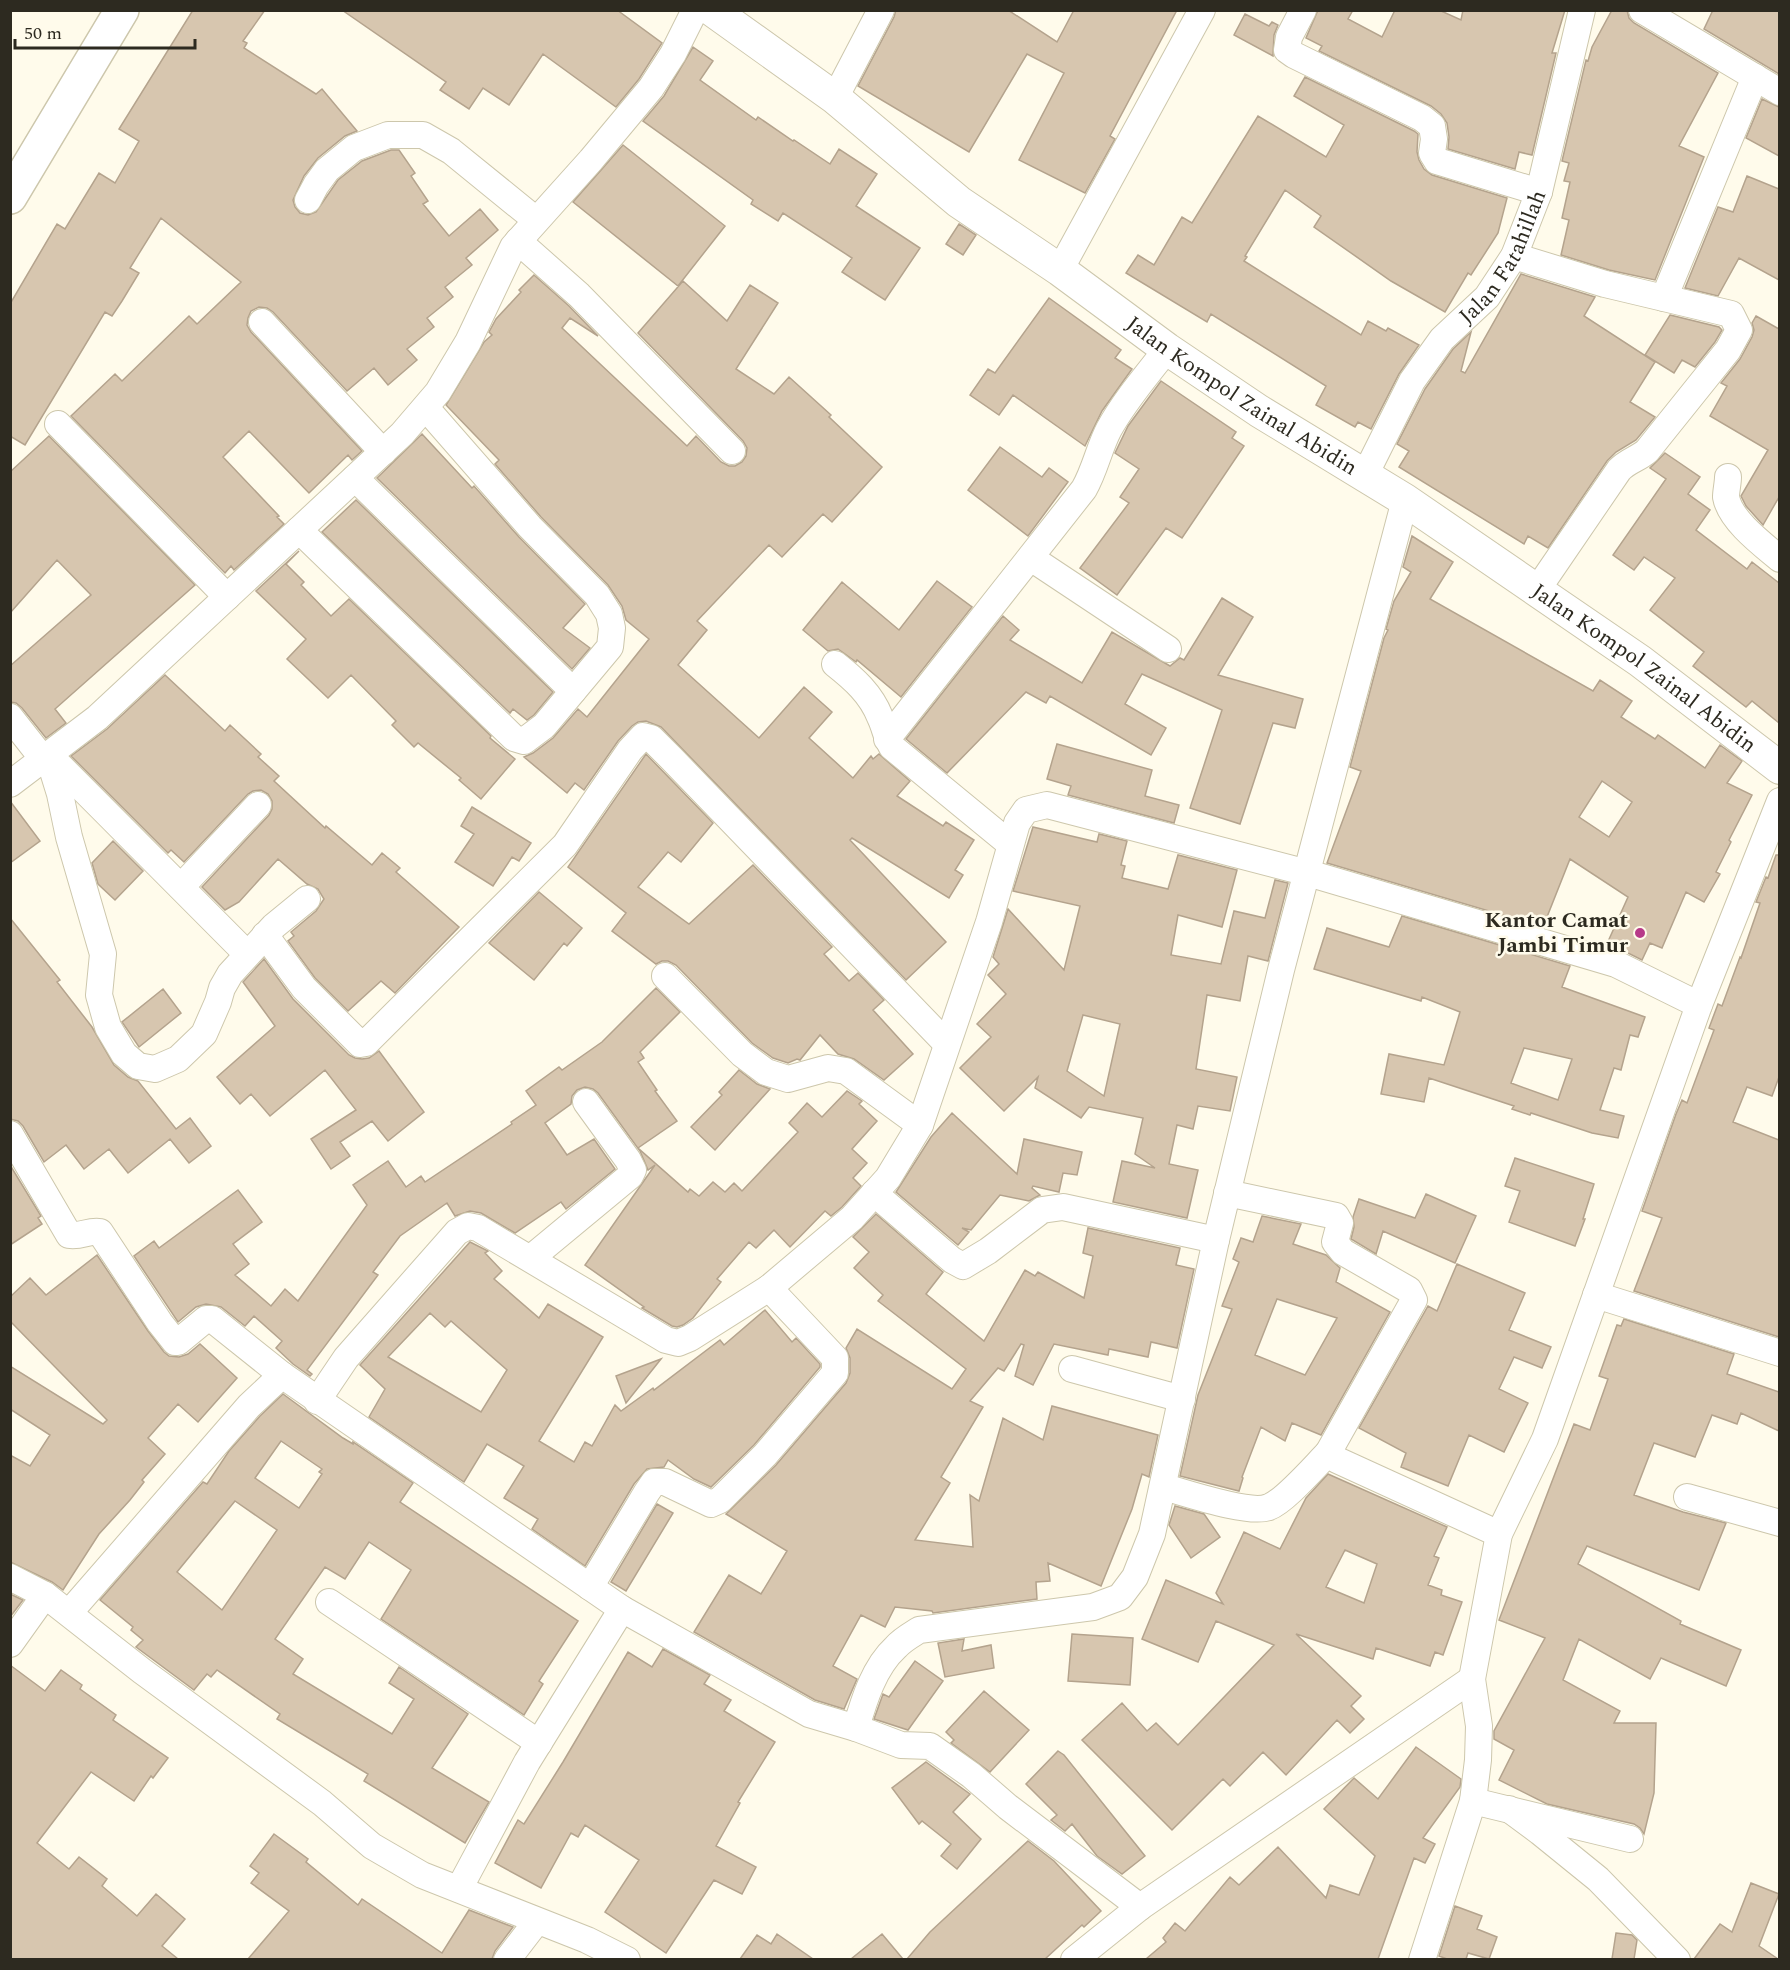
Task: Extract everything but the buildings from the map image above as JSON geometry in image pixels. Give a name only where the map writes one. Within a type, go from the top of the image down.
[{"type":"main road","points":[[10,197],[122,10]]},
{"type":"street","points":[[10,784],[97,718],[356,478],[426,408],[468,342],[491,289],[513,247],[591,160],[651,88],[673,54],[695,10]]},
{"type":"street","name":"Jalan Kompol Zainal Abidin","points":[[712,10],[834,98],[960,202],[1060,270],[1167,349],[1259,411],[1405,500],[1640,661],[1779,768]]},
{"type":"street","points":[[834,98],[881,10]]},
{"type":"street","points":[[1060,270],[1202,10]]},
{"type":"street","points":[[1303,10],[1289,37],[1287,50],[1294,56],[1422,118],[1432,126],[1434,139],[1432,153],[1437,161],[1539,192]]},
{"type":"street","name":"Jalan Fatahillah","points":[[1365,475],[1412,381],[1442,339],[1487,297],[1514,256],[1539,192],[1582,10]]},
{"type":"street","points":[[1642,10],[1779,92]]},
{"type":"street","points":[[1664,298],[1755,77]]},
{"type":"street","points":[[308,200],[327,170],[354,148],[388,135],[423,135],[451,151],[536,220]]},
{"type":"street","points":[[518,241],[579,295],[732,451]]},
{"type":"street","points":[[1514,256],[1605,284],[1731,314],[1739,330],[1728,350],[1647,451],[1638,459],[1625,463],[1537,591]]},
{"type":"street","points":[[262,322],[383,452]]},
{"type":"street","points":[[887,739],[1084,489],[1093,474],[1109,430],[1128,398],[1167,349]]},
{"type":"street","points":[[299,530],[514,738],[524,741],[544,726],[610,647],[612,628],[609,614],[597,595],[531,527],[426,408]]},
{"type":"street","points":[[58,424],[226,597]]},
{"type":"street","points":[[1728,477],[1726,497],[1734,516],[1779,559]]},
{"type":"street","points":[[356,478],[573,692]]},
{"type":"street","points":[[856,1728],[864,1702],[882,1663],[896,1647],[919,1630],[1093,1607],[1120,1597],[1135,1577],[1152,1534],[1164,1487],[1216,1240],[1281,970],[1308,873],[1368,633],[1405,500]]},
{"type":"street","points":[[1030,558],[1168,649]]},
{"type":"street","points":[[835,664],[856,680],[874,703],[887,739],[899,753],[1010,844]]},
{"type":"street","points":[[10,717],[46,757],[247,954]]},
{"type":"street","points":[[265,935],[304,988],[360,1044],[366,1043],[565,845],[630,750],[643,736],[651,738],[672,759],[946,1043]]},
{"type":"street","points":[[46,757],[60,794],[69,837],[103,954],[99,995],[108,1027],[124,1054],[138,1066],[154,1069],[178,1059],[204,1034],[230,974],[265,935],[308,899]]},
{"type":"street","points":[[1422,1959],[1473,1801],[1479,1726],[1472,1679],[1499,1534],[1545,1439],[1699,1005],[1779,801]]},
{"type":"street","points":[[181,887],[258,805]]},
{"type":"street","points":[[317,1401],[346,1358],[457,1232],[468,1226],[478,1228],[531,1258],[666,1340],[678,1343],[690,1338],[769,1288],[852,1218],[888,1179],[920,1125],[989,922],[1017,823],[1026,810],[1047,805],[1308,873],[1616,964],[1699,1005]]},
{"type":"street","points":[[665,976],[742,1054],[766,1072],[788,1079],[828,1068],[846,1071],[920,1125]]},
{"type":"street","points":[[531,1258],[630,1176],[633,1170],[586,1102]]},
{"type":"street","points":[[10,1134],[69,1235],[78,1236],[92,1230],[100,1232],[175,1342],[206,1319],[212,1319],[317,1401],[622,1609],[809,1713],[902,1745],[930,1746],[971,1775],[1008,1807],[1140,1907]]},
{"type":"street","points":[[874,1193],[952,1260],[963,1266],[988,1251],[1042,1210],[1063,1207],[1216,1240]]},
{"type":"street","points":[[1164,1487],[1252,1509],[1269,1507],[1328,1453],[1414,1300],[1409,1290],[1343,1252],[1335,1242],[1340,1223],[1336,1216],[1227,1193]]},
{"type":"street","points":[[590,1587],[654,1482],[665,1482],[711,1504],[720,1500],[765,1455],[835,1373],[835,1358],[769,1288]]},
{"type":"street","points":[[1596,1295],[1779,1353]]},
{"type":"street","points":[[1072,1369],[1182,1400]]},
{"type":"street","points":[[69,1613],[249,1406],[282,1375]]},
{"type":"street","points":[[1328,1453],[1337,1460],[1499,1534]]},
{"type":"street","points":[[1687,1497],[1779,1523]]},
{"type":"street","points":[[10,1577],[45,1595],[142,1671],[322,1803],[372,1846],[422,1875],[587,1940],[627,1959]]},
{"type":"street","points":[[10,1644],[45,1595]]},
{"type":"street","points":[[329,1602],[539,1743]]},
{"type":"street","points":[[459,1889],[539,1743],[622,1609]]},
{"type":"street","points":[[1074,1959],[1140,1907],[1472,1679]]},
{"type":"street","points":[[1473,1801],[1629,1839]]},
{"type":"street","points":[[1509,1809],[1598,1879],[1677,1959]]},
{"type":"street","points":[[507,1959],[537,1921]]},
{"type":"place","name":"Kantor Camat Jambi Timur","points":[[1640,933]]}]
